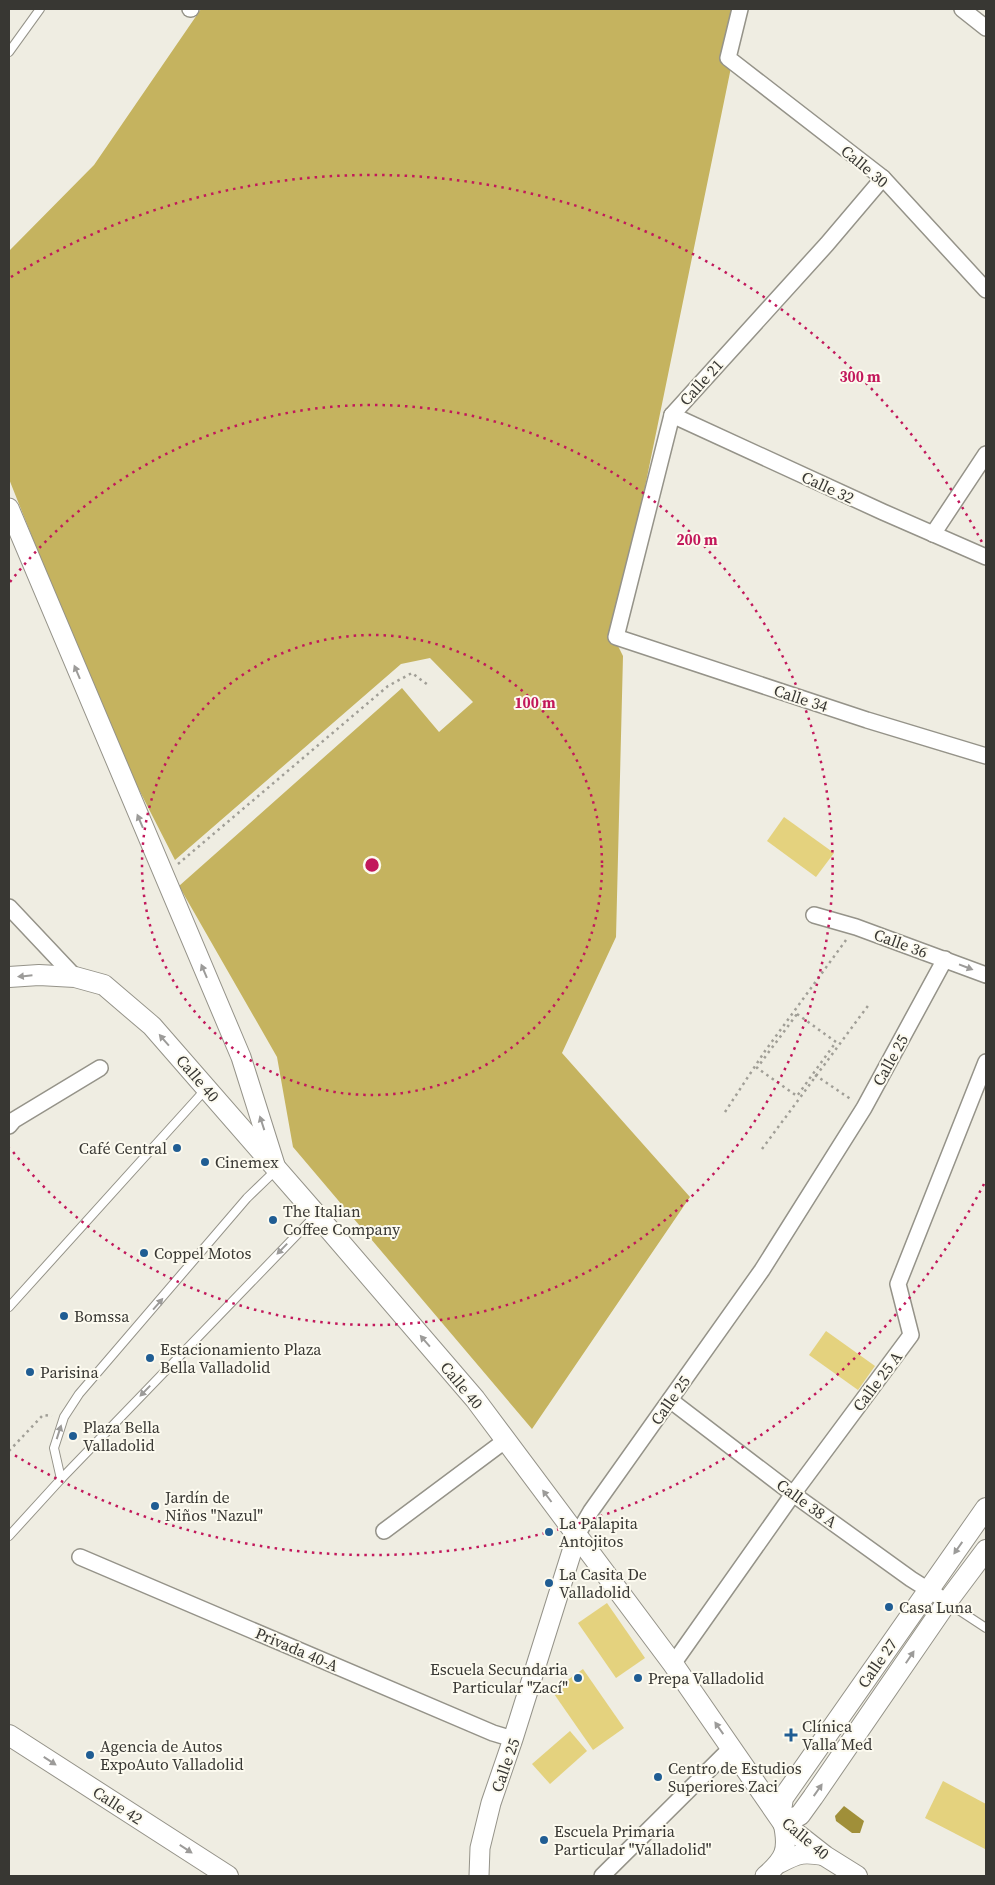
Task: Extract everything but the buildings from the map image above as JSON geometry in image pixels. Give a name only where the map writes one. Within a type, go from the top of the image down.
[{"type":"main road","name":"Calle 40","points":[[9,978],[39,974],[75,977],[104,984],[152,1026],[475,1400],[673,1664],[783,1823],[825,1856],[857,1876]]},
{"type":"main road","name":"Calle 27","points":[[986,1508],[784,1798],[781,1810],[783,1823],[800,1815],[814,1797],[947,1602],[986,1550]]},
{"type":"main road","name":"Calle 42","points":[[9,1735],[228,1876]]},
{"type":"street","name":"Calle 30","points":[[740,9],[728,58],[883,178],[986,290]]},
{"type":"street","points":[[962,9],[986,28]]},
{"type":"street","name":"Calle 21","points":[[616,637],[672,415],[827,244],[883,178]]},
{"type":"street","name":"Calle 32","points":[[672,415],[986,557]]},
{"type":"street","points":[[933,534],[986,454]]},
{"type":"street","points":[[9,508],[241,1057],[277,1169]]},
{"type":"street","name":"Calle 34","points":[[616,637],[858,717],[986,756]]},
{"type":"street","points":[[9,907],[75,977]]},
{"type":"street","name":"Calle 36","points":[[814,915],[856,927],[986,975]]},
{"type":"street","name":"Calle 25","points":[[479,1876],[480,1848],[491,1803],[514,1740],[576,1535],[590,1511],[762,1270],[864,1108],[946,959]]},
{"type":"street","name":"Calle 25 A","points":[[673,1664],[793,1494],[912,1335],[898,1284],[986,1062]]},
{"type":"street","points":[[9,1126],[14,1120],[100,1068]]},
{"type":"street","name":"Calle 38 A","points":[[670,1400],[793,1494],[911,1579],[947,1602]]},
{"type":"street","points":[[384,1531],[506,1440]]},
{"type":"street","name":"Privada 40-A","points":[[80,1557],[493,1733],[514,1740]]},
{"type":"street","points":[[602,1876],[732,1747]]},
{"type":"street","name":"Calle 27","points":[[780,1863],[786,1848],[786,1835],[783,1823]]},
{"type":"street","points":[[766,1876],[780,1863],[798,1854],[809,1853],[825,1856]]},
{"type":"lane","points":[[9,52],[40,9]]},
{"type":"lane","points":[[9,1307],[206,1088]]},
{"type":"lane","points":[[61,1479],[54,1448],[64,1417],[79,1394],[247,1198],[277,1169]]},
{"type":"lane","points":[[9,1536],[61,1479],[316,1214]]},
{"type":"lane","points":[[947,1602],[986,1628]]},
{"type":"path","points":[[164,877],[388,686],[412,673],[428,685]]},
{"type":"path","points":[[725,1112],[765,1051],[856,927]]},
{"type":"path","points":[[762,1149],[815,1074],[836,1042],[797,1014],[757,1068],[797,1096],[815,1074],[870,1002]]},
{"type":"path","points":[[815,1074],[864,1108]]},
{"type":"path","points":[[9,1451],[43,1415]]},
{"type":"shaded area","points":[[201,9],[743,9],[614,638],[623,656],[616,937],[562,1053],[690,1197],[532,1429],[293,1147],[277,1057],[179,886],[402,688],[439,732],[473,702],[430,658],[401,664],[175,860],[111,735],[9,479],[9,251],[94,165]]},
{"type":"shaded area","points":[[784,817],[834,853],[816,877],[767,841]]},
{"type":"shaded area","points":[[826,1331],[875,1366],[858,1390],[809,1355]]},
{"type":"shaded area","points":[[607,1603],[645,1658],[616,1678],[578,1623]]},
{"type":"shaded area","points":[[583,1669],[624,1728],[593,1750],[552,1691]]},
{"type":"shaded area","points":[[570,1731],[587,1751],[550,1784],[532,1764]]},
{"type":"shaded area","points":[[943,1781],[986,1804],[985,1849],[925,1818]]},
{"type":"shaded area","points":[[844,1806],[864,1821],[860,1833],[852,1833],[836,1821],[835,1816]]},
{"type":"place","name":"Café Central","points":[[177,1148]]},
{"type":"place","name":"Cinemex","points":[[205,1162]]},
{"type":"place","name":"The Italian Coffee Company","points":[[273,1220]]},
{"type":"place","name":"Coppel Motos","points":[[144,1253]]},
{"type":"place","name":"Bomssa","points":[[64,1316]]},
{"type":"place","name":"Estacionamiento Plaza Bella Valladolid","points":[[150,1358]]},
{"type":"place","name":"Parisina","points":[[30,1372]]},
{"type":"place","name":"Plaza Bella Valladolid","points":[[73,1436]]},
{"type":"place","name":"Jardín de Niños \"Nazul\"","points":[[155,1506]]},
{"type":"place","name":"La Palapita Antojitos","points":[[549,1532]]},
{"type":"place","name":"La Casita De Valladolid","points":[[549,1583]]},
{"type":"place","name":"Casa Luna","points":[[889,1607]]},
{"type":"place","name":"Escuela Secundaria Particular \"Zací\"","points":[[578,1678]]},
{"type":"place","name":"Prepa Valladolid","points":[[638,1678]]},
{"type":"place","name":"Clínica Valla Med","points":[[791,1735]]},
{"type":"place","name":"Agencia de Autos ExpoAuto Valladolid","points":[[90,1755]]},
{"type":"place","name":"Centro de Estudios Superiores Zaci","points":[[658,1777]]},
{"type":"place","name":"Escuela Primaria Particular \"Valladolid\"","points":[[544,1840]]}]
